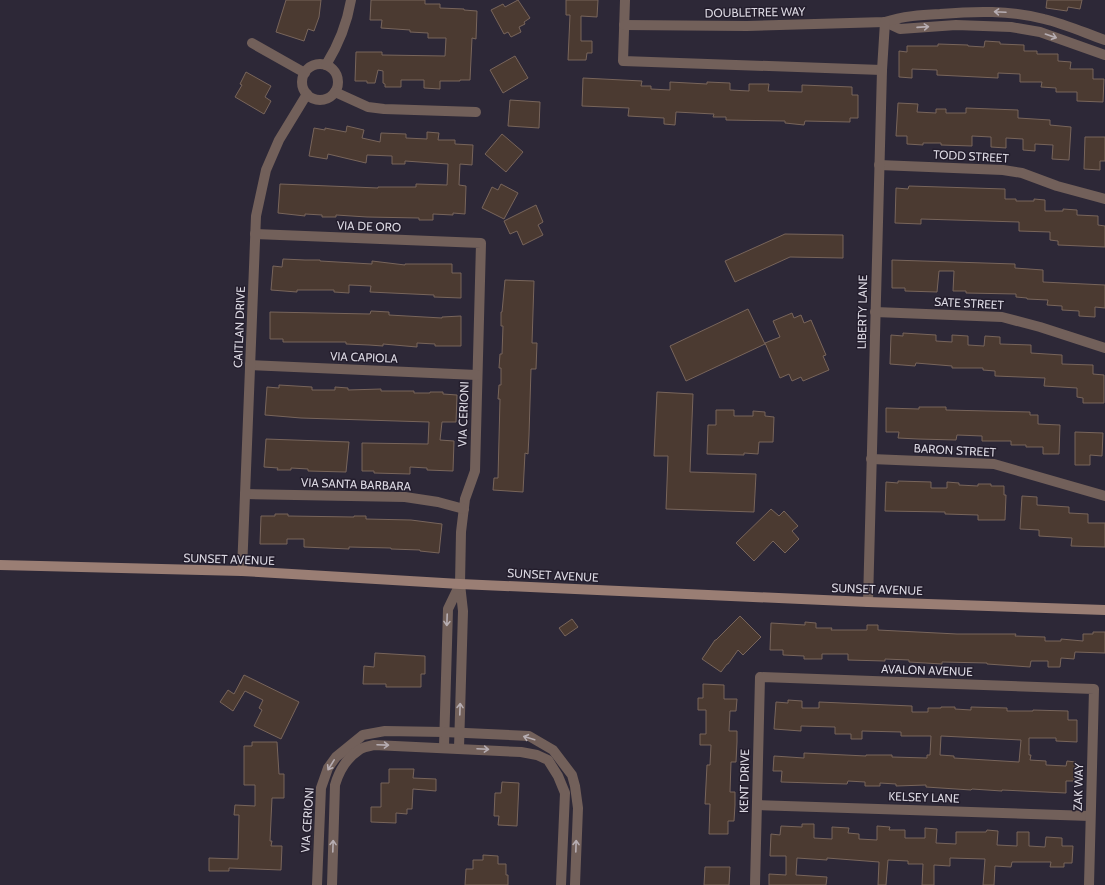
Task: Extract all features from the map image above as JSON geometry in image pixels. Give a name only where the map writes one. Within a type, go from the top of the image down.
[{"type":"main road","name":"SUNSET AVENUE","points":[[0,565],[242,571],[460,584],[868,602],[1105,610]]},
{"type":"street","points":[[326,65],[335,51],[347,20],[351,0]]},
{"type":"street","points":[[626,0],[623,61],[882,70]]},
{"type":"street","name":"DOUBLETREE WAY","points":[[624,25],[747,26],[885,22],[899,18],[984,11],[1012,13],[1044,19],[1105,39]]},
{"type":"street","name":"DOUBLETREE WAY","points":[[885,22],[900,28],[956,25],[1011,26],[1040,32],[1102,54]]},
{"type":"street","name":"LIBERTY LANE","points":[[868,602],[879,165],[885,22]]},
{"type":"street","points":[[1102,54],[1105,39]]},
{"type":"street","points":[[252,43],[304,73]]},
{"type":"street","points":[[316,64],[326,65],[336,74],[338,83],[335,92],[331,96],[322,100],[311,98],[304,90],[302,84],[304,73],[316,64]]},
{"type":"street","points":[[335,92],[368,107],[384,109],[476,112]]},
{"type":"street","name":"CAITLAN DRIVE","points":[[242,571],[256,216],[266,170],[279,140],[307,94]]},
{"type":"street","name":"TODD STREET","points":[[879,165],[1004,170],[1105,199]]},
{"type":"street","name":"VIA DE ORO","points":[[255,234],[481,244]]},
{"type":"street","name":"VIA CERIONI","points":[[459,748],[463,611],[460,584],[461,532],[465,499],[475,471],[481,244]]},
{"type":"street","name":"SATE STREET","points":[[875,312],[1002,317],[1040,327],[1105,348]]},
{"type":"street","name":"VIA CAPIOLA","points":[[250,365],[477,375]]},
{"type":"street","name":"BARON STREET","points":[[872,459],[994,464],[1105,496]]},
{"type":"street","name":"VIA SANTA BARBARA","points":[[245,494],[405,497],[438,502],[464,509]]},
{"type":"street","name":"VIA CERIONI","points":[[444,747],[448,609],[460,584]]},
{"type":"street","name":"AVALON AVENUE","points":[[760,677],[1094,689]]},
{"type":"street","name":"KENT DRIVE","points":[[755,885],[760,677]]},
{"type":"street","name":"ZAK WAY","points":[[1089,885],[1094,689]]},
{"type":"street","name":"VIA CERIONI","points":[[317,885],[321,788],[328,768],[336,757],[362,735],[385,731],[460,732],[529,736],[554,750],[572,775],[578,808],[575,885]]},
{"type":"street","points":[[332,885],[336,785],[338,774],[359,749],[374,745],[444,747],[521,752],[537,755],[548,760],[558,776],[565,793],[561,885]]},
{"type":"street","name":"KELSEY LANE","points":[[757,805],[1090,816]]},
{"type":"building","points":[[286,0],[321,0],[319,17],[314,31],[308,29],[304,41],[276,32]]},
{"type":"building","points":[[371,0],[425,0],[425,4],[440,4],[440,8],[477,11],[476,39],[472,38],[470,80],[440,81],[440,89],[424,88],[424,80],[401,80],[401,87],[385,87],[385,84],[383,83],[383,71],[378,70],[375,83],[355,81],[356,52],[382,52],[382,55],[445,56],[446,38],[428,38],[428,33],[381,28],[382,20],[370,20]]},
{"type":"building","points":[[518,0],[530,18],[524,22],[525,24],[519,27],[521,32],[511,37],[508,32],[504,34],[491,10],[503,4],[505,7]]},
{"type":"building","points":[[566,0],[598,0],[597,17],[581,16],[581,41],[592,41],[592,53],[587,53],[586,60],[568,60],[570,15],[566,15]]},
{"type":"building","points":[[1047,0],[1082,0],[1080,9],[1068,7],[1067,11],[1046,8]]},
{"type":"building","points":[[985,41],[1000,42],[1000,44],[1024,45],[1024,51],[1037,51],[1037,54],[1058,54],[1058,61],[1071,62],[1070,69],[1093,69],[1093,79],[1104,79],[1103,102],[1077,101],[1077,92],[1056,92],[1056,88],[1041,87],[1042,82],[1020,82],[1020,74],[998,73],[998,78],[937,75],[937,70],[912,69],[912,78],[899,77],[899,51],[907,52],[907,46],[938,46],[938,44],[984,47]]},
{"type":"building","points":[[515,56],[528,78],[503,93],[490,70]]},
{"type":"building","points":[[246,72],[271,86],[265,97],[271,101],[264,114],[235,97],[242,85],[240,84]]},
{"type":"building","points":[[583,78],[642,81],[641,86],[651,86],[651,89],[670,90],[670,82],[707,84],[707,82],[730,83],[730,90],[749,91],[749,84],[769,84],[768,91],[802,92],[802,85],[852,87],[852,95],[858,95],[858,118],[850,118],[850,122],[805,121],[804,125],[785,123],[785,121],[726,120],[726,117],[713,117],[714,114],[676,112],[675,125],[664,124],[664,118],[628,116],[629,108],[582,106]]},
{"type":"building","points":[[510,100],[540,102],[539,128],[508,126]]},
{"type":"building","points":[[898,103],[918,104],[917,112],[936,113],[936,109],[946,109],[946,113],[966,113],[966,108],[1018,110],[1018,118],[1050,120],[1050,125],[1071,127],[1069,160],[1052,159],[1053,145],[1035,144],[1035,151],[1023,150],[1023,139],[1006,138],[1006,148],[991,147],[991,137],[972,136],[972,146],[941,145],[941,143],[923,143],[923,145],[907,144],[907,136],[896,136]]},
{"type":"building","points":[[347,126],[364,130],[362,138],[380,142],[381,133],[406,134],[406,138],[427,139],[427,132],[439,133],[438,140],[455,140],[455,144],[473,145],[472,165],[460,164],[459,185],[466,186],[465,214],[433,214],[433,220],[419,220],[419,218],[336,215],[336,217],[322,217],[322,215],[305,214],[305,216],[278,213],[280,184],[378,188],[416,187],[416,184],[447,185],[448,164],[405,161],[405,164],[392,164],[392,156],[367,155],[366,163],[328,154],[327,159],[309,156],[314,128],[325,130],[325,128],[346,132]]},
{"type":"building","points":[[502,134],[523,152],[506,172],[485,154]]},
{"type":"building","points":[[1085,137],[1105,137],[1105,161],[1100,161],[1100,170],[1084,169]]},
{"type":"building","points":[[501,184],[518,193],[504,219],[482,208],[492,187],[498,190]]},
{"type":"building","points":[[909,186],[1005,189],[1005,199],[1016,199],[1016,201],[1034,201],[1034,199],[1045,200],[1045,211],[1063,211],[1063,209],[1077,210],[1077,215],[1098,216],[1098,225],[1105,226],[1105,247],[1058,245],[1058,241],[1050,240],[1050,232],[1019,231],[1019,222],[921,219],[921,224],[895,223],[896,188],[908,189]]},
{"type":"building","points":[[536,205],[543,222],[538,225],[543,235],[523,245],[517,231],[510,234],[504,221]]},
{"type":"building","points":[[785,234],[843,235],[843,258],[790,257],[735,282],[725,261]]},
{"type":"building","points":[[283,259],[372,264],[372,261],[405,265],[452,264],[452,273],[461,273],[461,298],[434,297],[434,295],[370,292],[371,286],[349,285],[349,293],[334,292],[334,290],[297,290],[297,292],[271,290],[273,266],[282,267]]},
{"type":"building","points":[[892,260],[1015,264],[1015,268],[1043,270],[1043,282],[1105,285],[1105,308],[1095,307],[1095,317],[1079,316],[1079,311],[1062,310],[1062,306],[1047,305],[1048,300],[1016,297],[1016,294],[966,293],[966,291],[953,291],[954,271],[939,271],[937,292],[905,291],[905,288],[892,288]]},
{"type":"building","points":[[505,280],[534,281],[532,343],[537,343],[536,369],[531,369],[528,454],[525,453],[523,492],[493,490],[494,478],[498,478],[500,399],[498,399],[499,385],[501,385],[501,368],[499,368],[500,354],[502,354],[503,326],[501,326],[501,312]]},
{"type":"building","points":[[748,309],[765,344],[686,381],[670,346]]},
{"type":"building","points":[[371,311],[389,312],[389,315],[442,318],[461,316],[461,346],[435,346],[435,344],[417,343],[417,347],[383,344],[383,346],[346,344],[346,342],[283,342],[283,339],[270,339],[270,312],[370,314]]},
{"type":"building","points":[[792,313],[794,318],[801,315],[804,323],[811,320],[826,355],[823,356],[829,370],[803,381],[801,377],[792,381],[789,374],[780,378],[765,343],[780,337],[773,321]]},
{"type":"building","points":[[903,333],[936,335],[936,341],[952,342],[952,335],[968,336],[968,345],[984,346],[985,336],[1000,337],[1000,344],[1031,345],[1031,353],[1062,355],[1062,364],[1093,365],[1093,374],[1104,375],[1104,403],[1083,403],[1083,398],[1077,397],[1077,388],[1044,386],[1045,378],[995,376],[995,371],[983,370],[983,368],[952,368],[952,366],[916,363],[915,366],[890,364],[891,335],[903,336]]},
{"type":"building","points":[[279,385],[312,387],[312,390],[335,390],[335,387],[348,388],[348,390],[381,389],[381,391],[414,391],[414,393],[443,392],[443,394],[457,395],[456,422],[442,422],[440,440],[454,441],[453,471],[427,470],[427,468],[410,467],[410,474],[374,473],[374,471],[362,471],[362,443],[428,444],[429,422],[301,418],[265,415],[267,387],[279,388]]},
{"type":"building","points":[[657,392],[693,394],[690,472],[756,474],[754,512],[666,509],[668,456],[654,456]]},
{"type":"building","points":[[919,407],[946,407],[946,410],[1030,412],[1030,415],[1038,415],[1038,424],[1060,425],[1059,454],[1043,454],[1043,447],[1011,445],[1011,441],[982,441],[982,436],[957,435],[956,440],[918,439],[898,438],[899,432],[886,432],[886,408],[919,409]]},
{"type":"building","points":[[716,410],[734,410],[734,416],[753,416],[753,411],[765,412],[765,416],[774,417],[773,442],[759,442],[758,454],[707,454],[708,425],[716,425]]},
{"type":"building","points":[[1075,432],[1103,433],[1102,456],[1090,455],[1090,465],[1075,465]]},
{"type":"building","points":[[266,439],[349,442],[346,472],[308,471],[308,469],[291,468],[291,470],[277,470],[278,468],[264,467]]},
{"type":"building","points":[[898,481],[931,482],[931,488],[947,488],[947,482],[959,483],[959,485],[978,486],[978,484],[991,484],[991,486],[1004,486],[1004,495],[1006,495],[1005,520],[978,520],[978,515],[945,514],[945,512],[885,511],[886,482],[898,483]]},
{"type":"building","points":[[1022,496],[1037,497],[1037,505],[1069,507],[1069,513],[1088,514],[1088,523],[1105,523],[1105,547],[1071,546],[1072,538],[1039,536],[1039,530],[1020,529]]},
{"type":"building","points":[[771,509],[779,516],[784,511],[798,526],[792,531],[799,539],[785,553],[773,541],[754,561],[736,543]]},
{"type":"building","points":[[275,514],[288,514],[288,516],[366,516],[366,519],[411,520],[442,524],[439,553],[391,548],[349,547],[349,549],[304,547],[304,539],[287,539],[287,544],[260,544],[261,516],[275,516]]},
{"type":"building","points":[[740,616],[761,637],[743,655],[738,650],[721,672],[702,659],[715,640]]},
{"type":"building","points":[[572,619],[578,627],[565,636],[559,628]]},
{"type":"building","points":[[805,622],[816,623],[816,628],[832,628],[831,630],[867,630],[867,625],[878,625],[878,630],[957,634],[1016,634],[1015,636],[1045,637],[1045,641],[1061,641],[1061,639],[1083,641],[1083,634],[1105,632],[1105,653],[1075,652],[1074,659],[1061,658],[1060,667],[1048,667],[1048,661],[1031,661],[1030,667],[987,663],[942,662],[942,664],[885,659],[885,661],[848,660],[848,654],[822,654],[822,659],[804,659],[804,656],[783,655],[783,650],[770,650],[771,623],[805,625]]},
{"type":"building","points":[[375,653],[425,656],[425,674],[421,674],[421,687],[386,687],[386,684],[363,684],[364,666],[374,667]]},
{"type":"building","points":[[244,675],[299,702],[281,739],[254,726],[262,710],[259,708],[263,700],[245,691],[233,711],[220,702],[228,690],[234,694]]},
{"type":"building","points":[[703,684],[724,685],[724,699],[737,699],[736,711],[730,711],[729,731],[737,731],[737,742],[736,762],[731,762],[730,792],[735,792],[734,821],[728,821],[728,834],[709,834],[710,804],[705,804],[707,765],[710,765],[711,745],[700,745],[700,734],[706,734],[706,710],[698,710],[698,698],[703,698]]},
{"type":"building","points":[[788,700],[802,701],[802,708],[819,708],[819,702],[912,706],[912,712],[928,712],[928,708],[941,707],[955,707],[955,709],[971,710],[971,707],[1007,708],[1007,711],[1068,711],[1068,720],[1077,720],[1077,742],[1056,741],[1056,738],[1029,738],[1029,755],[1031,755],[1030,760],[1046,761],[1046,765],[1066,766],[1067,761],[1076,762],[1074,781],[1066,781],[1066,793],[971,790],[926,787],[926,785],[896,786],[896,784],[880,783],[880,786],[865,786],[865,782],[848,781],[847,784],[781,782],[782,771],[773,771],[774,756],[804,758],[804,753],[866,756],[892,755],[892,757],[927,758],[927,755],[930,755],[931,736],[901,736],[901,732],[862,731],[862,739],[851,739],[851,734],[835,734],[835,727],[801,726],[801,731],[774,729],[776,702],[788,703]],"holes":[[[941,736],[1021,740],[1019,762],[954,758],[954,756],[940,755]]]},
{"type":"building","points":[[252,742],[277,742],[279,774],[284,774],[284,798],[272,798],[270,841],[272,841],[271,846],[282,846],[281,870],[229,868],[229,871],[209,871],[209,858],[238,859],[239,815],[234,815],[235,805],[255,806],[255,785],[244,785],[244,746],[252,746]]},
{"type":"building","points":[[389,769],[414,769],[413,778],[436,779],[436,791],[413,789],[412,809],[407,809],[407,814],[396,813],[396,823],[371,822],[371,807],[381,807],[381,783],[389,783]]},
{"type":"building","points":[[502,782],[519,783],[517,826],[498,825],[499,816],[494,816],[495,793],[501,793]]},
{"type":"building","points":[[802,824],[814,824],[814,838],[832,839],[832,827],[849,828],[848,833],[859,834],[859,839],[877,840],[877,826],[890,827],[889,830],[905,830],[905,838],[925,838],[925,828],[937,829],[936,843],[956,844],[956,832],[986,832],[987,830],[998,831],[997,845],[1017,846],[1017,832],[1029,832],[1029,846],[1045,847],[1046,837],[1062,838],[1062,846],[1073,846],[1072,863],[1064,863],[1064,867],[1050,867],[1051,862],[1012,862],[1011,867],[995,866],[994,885],[983,885],[985,859],[950,858],[950,866],[934,865],[934,885],[922,885],[923,864],[908,864],[908,861],[888,860],[886,885],[878,885],[879,862],[827,858],[827,860],[797,858],[796,875],[827,877],[826,885],[769,885],[769,874],[786,875],[786,856],[770,856],[771,834],[780,835],[781,826],[802,827]]},
{"type":"building","points":[[483,855],[498,856],[498,864],[506,864],[508,885],[465,885],[466,869],[473,869],[473,860],[483,860]]},
{"type":"building","points":[[705,867],[730,867],[729,885],[704,885]]}]
